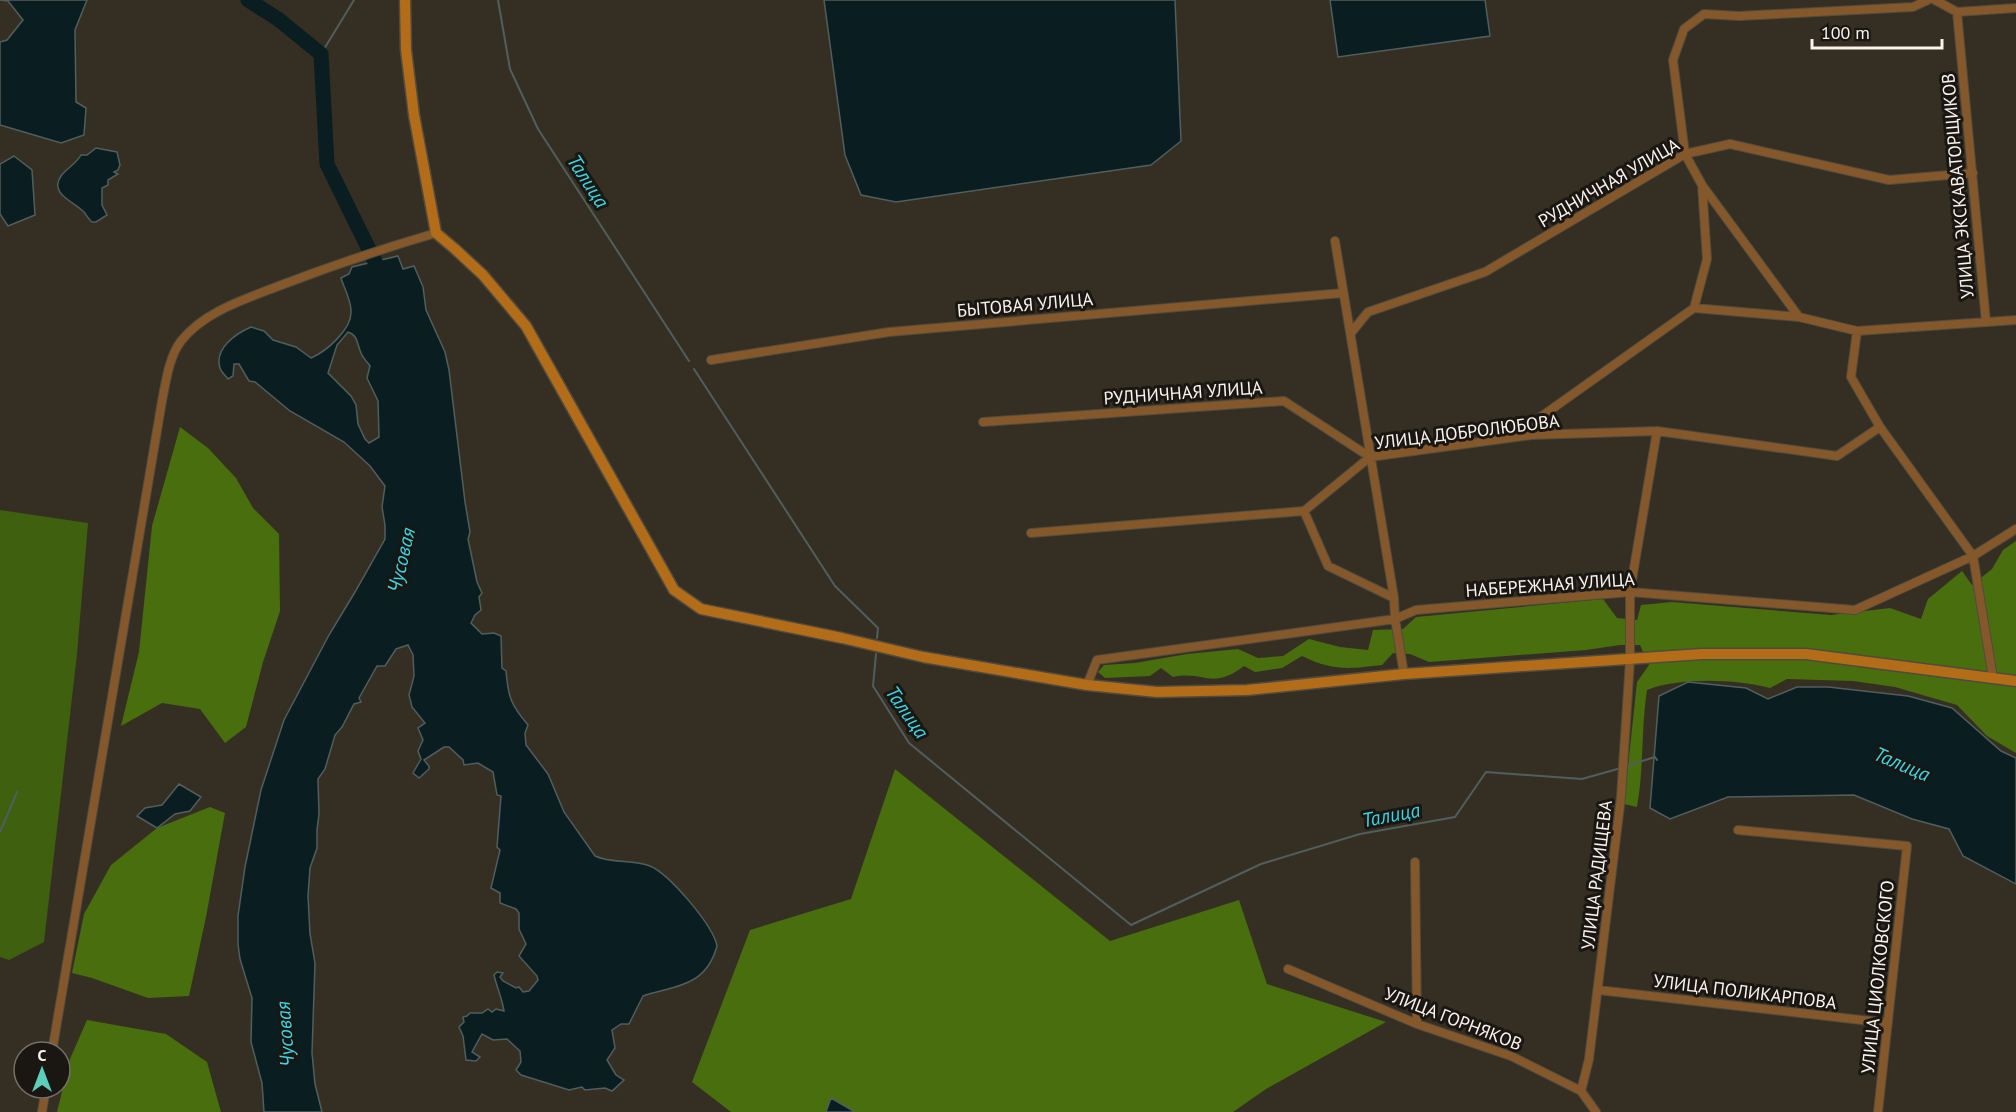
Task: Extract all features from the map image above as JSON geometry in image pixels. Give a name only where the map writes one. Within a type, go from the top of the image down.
[{"type":"street","points":[[405,0],[406,50],[414,115],[436,233],[483,275],[526,326],[674,590],[701,609],[923,657],[1087,685],[1157,692],[1248,690],[1404,675],[1702,654],[1806,654],[2016,681]]},
{"type":"street","points":[[1798,317],[1702,185],[1685,154],[1673,60],[1684,29],[1704,14],[1739,16],[1913,8],[1928,0]]},
{"type":"street","points":[[1935,0],[1957,12],[2016,8]]},
{"type":"street","name":"УЛИЦА ЭКСКАВАТОРЩИКОВ","points":[[1957,12],[1986,322]]},
{"type":"street","name":"РУДНИЧНАЯ УЛИЦА","points":[[1351,333],[1368,312],[1485,272],[1685,154],[1730,144],[1889,180],[1973,173]]},
{"type":"street","points":[[1531,435],[1542,416],[1694,308],[1707,259],[1702,185]]},
{"type":"street","points":[[54,1040],[162,401],[174,353],[182,340],[205,320],[235,304],[333,265],[436,233]]},
{"type":"street","points":[[1335,241],[1394,598],[1404,675]]},
{"type":"street","name":"БЫТОВАЯ УЛИЦА","points":[[711,360],[888,332],[1343,293]]},
{"type":"street","points":[[1694,308],[1798,317],[1857,331],[2016,320]]},
{"type":"street","points":[[1857,331],[1851,377],[1880,427],[1973,556],[1993,678]]},
{"type":"street","name":"РУДНИЧНАЯ УЛИЦА","points":[[982,422],[1284,401],[1371,457]]},
{"type":"street","name":"УЛИЦА ДОБРОЛЮБОВА","points":[[1304,511],[1371,457],[1531,435],[1657,431],[1837,456],[1880,427]]},
{"type":"street","name":"УЛИЦА РАДИЩЕВА","points":[[1581,1091],[1589,1059],[1619,815],[1630,660],[1630,592],[1657,431]]},
{"type":"street","points":[[1031,533],[1304,511],[1328,566],[1394,598]]},
{"type":"street","name":"НАБЕРЕЖНАЯ УЛИЦА","points":[[1087,685],[1097,660],[1395,619],[1416,610],[1630,592],[1856,610],[1973,556],[2016,529]]},
{"type":"street","name":"УЛИЦА ЦИОЛКОВСКОГО","points":[[1738,830],[1907,846],[1878,1112]]},
{"type":"street","points":[[1415,862],[1417,1024]]},
{"type":"street","name":"УЛИЦА ГОРНЯКОВ","points":[[1288,969],[1417,1024],[1511,1056],[1581,1091],[1596,1112]]},
{"type":"street","name":"УЛИЦА ПОЛИКАРПОВА","points":[[1598,990],[1888,1023]]},
{"type":"green space","points":[[180,427],[208,448],[236,478],[253,508],[279,534],[280,611],[263,662],[246,727],[225,743],[200,709],[162,703],[121,726],[139,652],[152,526]]},
{"type":"green space","points":[[0,510],[88,523],[77,654],[44,942],[9,960],[0,957]]},
{"type":"green space","points":[[2016,541],[2016,753],[1987,736],[1957,705],[1895,687],[1853,681],[1787,679],[1770,688],[1725,681],[1675,683],[1647,690],[1637,807],[1624,804],[1637,682],[1649,665],[1640,645],[1429,662],[1410,654],[1393,653],[1382,665],[1350,668],[1323,664],[1302,656],[1282,668],[1255,672],[1244,666],[1233,673],[1215,679],[1193,676],[1173,677],[1161,668],[1150,676],[1105,678],[1098,672],[1104,665],[1238,649],[1258,658],[1283,656],[1309,639],[1340,647],[1368,650],[1373,630],[1403,629],[1416,617],[1603,599],[1617,618],[1637,620],[1641,605],[1672,602],[1831,615],[1890,608],[1921,619],[1928,599],[1962,571],[1972,585],[1992,569],[2003,550]]},
{"type":"green space","points":[[895,769],[1110,941],[1239,900],[1267,984],[1386,1022],[1266,1089],[1233,1112],[731,1112],[692,1082],[750,930],[851,899]]},
{"type":"green space","points":[[210,807],[225,813],[189,996],[148,998],[72,973],[84,914],[111,865],[157,828]]},
{"type":"green space","points":[[87,1020],[166,1034],[207,1062],[221,1112],[57,1112],[60,1100],[72,1100],[72,1054]]},
{"type":"water","points":[[0,0],[87,0],[75,30],[76,102],[86,108],[84,135],[61,143],[0,125],[0,42],[7,40],[23,20],[8,1]]},
{"type":"water","points":[[824,0],[1175,0],[1181,141],[1151,165],[896,202],[861,195],[845,155]]},
{"type":"water","points":[[1330,0],[1485,0],[1490,36],[1338,57]]},
{"type":"water","points":[[96,148],[117,152],[120,165],[114,172],[118,174],[108,180],[108,185],[102,188],[102,205],[107,215],[92,222],[83,211],[63,196],[58,182],[63,173],[81,155],[87,155]]},
{"type":"water","points":[[14,156],[32,170],[35,215],[8,226],[0,214],[0,164]]},
{"type":"water","points":[[398,256],[403,269],[414,266],[423,287],[426,310],[445,352],[449,370],[470,532],[468,539],[477,582],[482,593],[479,597],[481,610],[471,623],[482,634],[494,633],[501,636],[502,668],[506,671],[509,694],[514,706],[528,725],[525,733],[526,745],[548,774],[564,812],[595,856],[608,860],[643,864],[658,871],[689,901],[708,926],[717,946],[706,969],[698,976],[679,986],[643,996],[629,1024],[621,1024],[612,1030],[615,1048],[607,1060],[616,1075],[624,1080],[612,1091],[605,1088],[585,1090],[582,1087],[569,1090],[521,1075],[516,1070],[521,1062],[520,1051],[507,1039],[493,1040],[482,1034],[472,1052],[480,1057],[476,1061],[466,1060],[463,1036],[459,1027],[464,1022],[463,1017],[470,1013],[482,1013],[488,1009],[492,1012],[496,1009],[504,1011],[494,975],[497,972],[503,973],[500,977],[503,981],[516,988],[519,987],[523,992],[529,991],[538,980],[519,956],[526,944],[519,929],[519,913],[516,909],[500,903],[500,893],[491,888],[500,850],[497,847],[501,796],[497,795],[493,772],[478,763],[464,765],[463,760],[449,747],[444,747],[424,760],[429,769],[419,778],[413,773],[421,759],[418,751],[423,740],[418,728],[425,723],[412,707],[409,695],[414,676],[413,655],[408,645],[396,649],[385,666],[377,666],[359,698],[361,702],[354,704],[335,735],[325,769],[318,779],[317,848],[310,868],[308,896],[310,934],[315,963],[312,1053],[315,1084],[322,1112],[264,1112],[262,1083],[251,1042],[252,998],[240,959],[238,944],[238,916],[245,867],[261,790],[284,720],[329,635],[385,539],[382,507],[385,486],[370,466],[344,442],[290,411],[255,382],[249,381],[239,364],[234,364],[233,376],[228,379],[219,361],[227,343],[251,327],[264,331],[273,340],[296,347],[311,358],[324,350],[343,332],[350,318],[350,303],[341,278],[349,274],[352,267]],"holes":[[[348,332],[351,333],[370,366],[367,378],[378,401],[379,437],[369,443],[358,424],[356,405],[351,396],[328,373],[337,345]]]},
{"type":"water","points":[[1688,682],[1746,688],[1768,699],[1797,687],[1828,687],[1908,696],[1952,708],[2001,751],[2016,758],[2016,884],[1963,856],[1949,829],[1912,819],[1854,795],[1728,797],[1670,819],[1650,808],[1659,696]]},
{"type":"water","points":[[179,784],[201,797],[190,811],[175,814],[157,828],[137,816],[145,808],[162,805]]},
{"type":"water","points":[[831,1098],[855,1112],[826,1112]]},
{"type":"waterway","name":"Чусовая","points":[[248,0],[278,19],[321,54],[327,164],[384,280]]},
{"type":"waterway","points":[[321,54],[354,0]]},
{"type":"waterway","name":"Талица","points":[[498,0],[510,69],[538,129],[689,361]]},
{"type":"waterway","name":"Талица","points":[[694,369],[835,586],[878,628],[877,638]]},
{"type":"waterway","name":"Талица","points":[[876,654],[873,686],[909,743],[1131,925],[1261,864],[1360,834],[1455,817],[1486,772],[1582,779],[1621,768]]},
{"type":"waterway","name":"Талица","points":[[1626,766],[1655,757],[1657,760]]},
{"type":"waterway","points":[[0,832],[17,792]]}]
